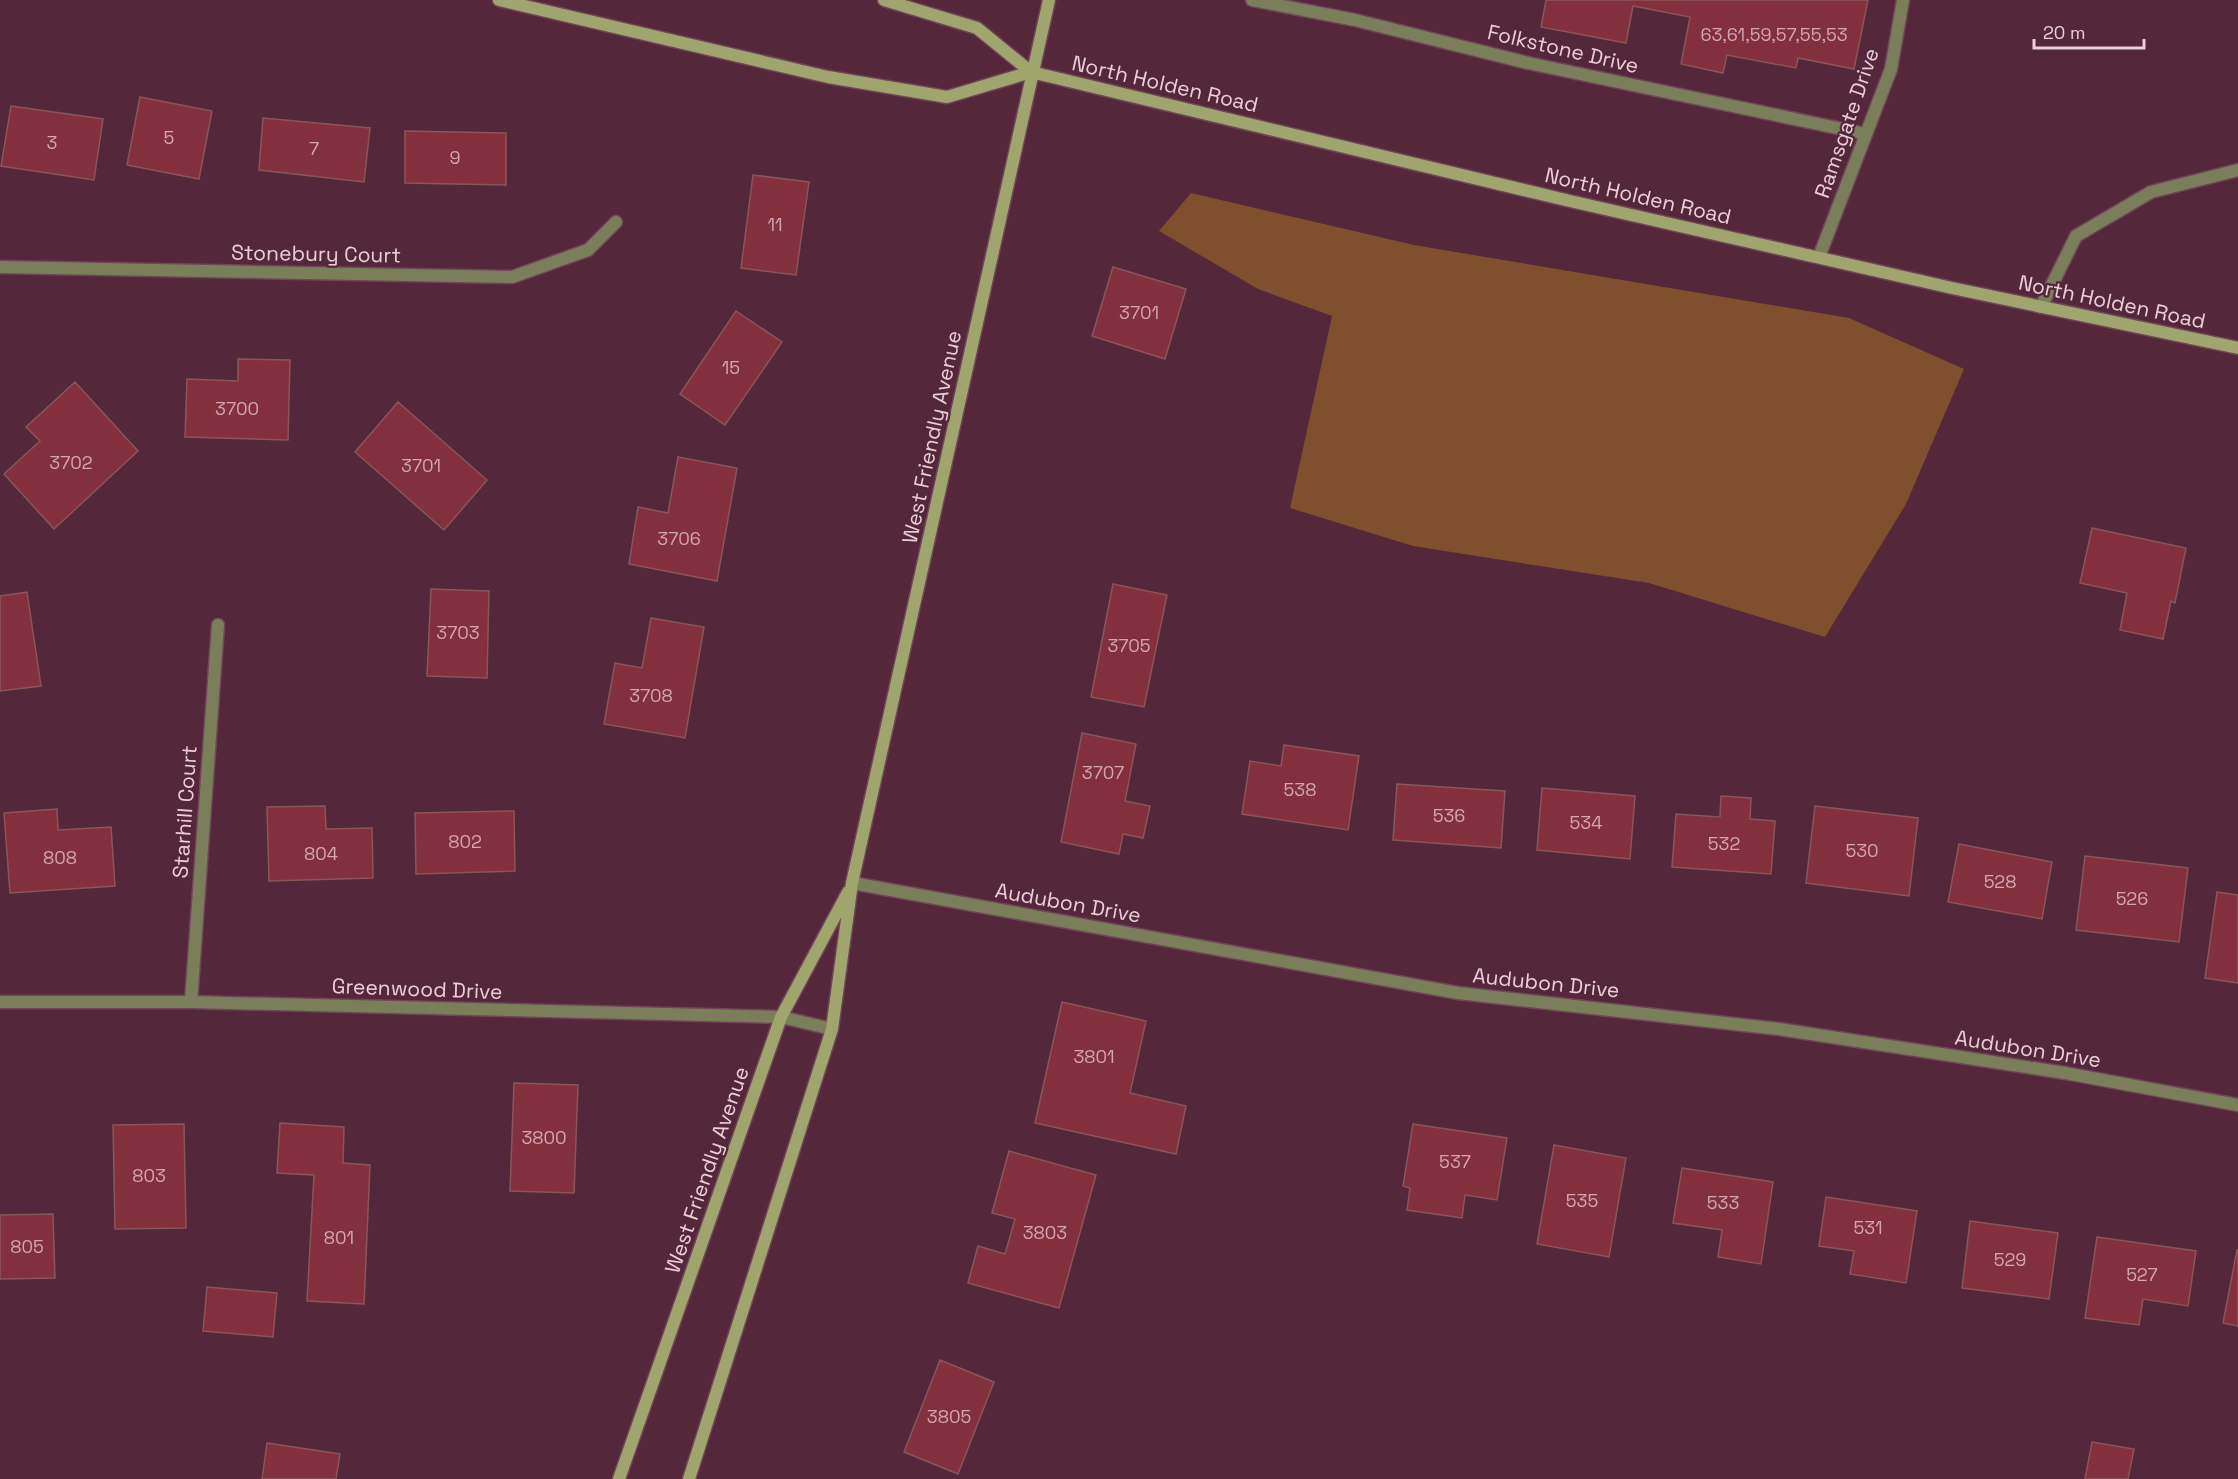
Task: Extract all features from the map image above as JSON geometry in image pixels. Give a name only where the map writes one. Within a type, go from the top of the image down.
[{"type":"main road","points":[[499,0],[828,77],[947,97],[1031,72]]},
{"type":"main road","name":"North Holden Road","points":[[884,0],[977,28],[1031,72],[1558,198],[2041,307],[2238,348]]},
{"type":"main road","name":"West Friendly Avenue","points":[[689,1479],[832,1029],[852,883],[943,484],[1031,72],[1049,0]]},
{"type":"main road","name":"West Friendly Avenue","points":[[619,1479],[781,1017],[852,883]]},
{"type":"street","name":"Folkstone Drive","points":[[1252,0],[1355,20],[1528,63],[1866,134]]},
{"type":"street","name":"Ramsgate Drive","points":[[1820,257],[1891,69],[1903,0]]},
{"type":"street","points":[[2041,307],[2076,236],[2151,192],[2238,170]]},
{"type":"street","name":"Stonebury Court","points":[[0,267],[512,277],[588,250],[616,222]]},
{"type":"street","name":"Starhill Court","points":[[191,1002],[218,625]]},
{"type":"street","name":"Audubon Drive","points":[[852,883],[1458,993],[1779,1029],[2065,1074],[2238,1105]]},
{"type":"street","name":"Greenwood Drive","points":[[0,1002],[191,1002],[781,1017],[832,1029]]},
{"type":"shaded area","points":[[1191,193],[1414,245],[1849,318],[1964,369],[1906,504],[1825,637],[1649,583],[1413,546],[1290,508],[1332,316],[1258,289],[1159,231]]},
{"type":"building","points":[[1546,0],[1868,0],[1854,69],[1798,58],[1796,68],[1727,55],[1723,73],[1681,64],[1690,17],[1633,6],[1626,43],[1541,27]]},
{"type":"building","points":[[140,97],[212,111],[199,179],[127,165]]},
{"type":"building","points":[[11,106],[103,119],[94,180],[1,166]]},
{"type":"building","points":[[263,118],[370,128],[364,182],[259,170]]},
{"type":"building","points":[[405,131],[506,133],[506,185],[405,183]]},
{"type":"building","points":[[753,175],[809,182],[796,275],[741,268]]},
{"type":"building","points":[[1113,267],[1186,289],[1165,359],[1092,336]]},
{"type":"building","points":[[736,311],[782,342],[725,425],[680,394]]},
{"type":"building","points":[[238,359],[290,360],[288,440],[185,437],[187,379],[238,381]]},
{"type":"building","points":[[75,382],[138,451],[54,529],[4,474],[40,441],[26,427]]},
{"type":"building","points":[[398,402],[487,480],[444,530],[355,452]]},
{"type":"building","points":[[678,457],[737,468],[717,581],[629,564],[638,507],[668,513]]},
{"type":"building","points":[[2092,528],[2186,548],[2175,603],[2171,601],[2163,639],[2120,630],[2127,593],[2080,583]]},
{"type":"building","points":[[1113,584],[1167,595],[1144,707],[1091,697]]},
{"type":"building","points":[[431,589],[489,591],[487,678],[427,676]]},
{"type":"building","points":[[27,592],[41,686],[0,691],[0,596]]},
{"type":"building","points":[[651,618],[704,627],[685,738],[604,724],[615,663],[642,668]]},
{"type":"building","points":[[1082,733],[1136,744],[1125,801],[1150,806],[1143,838],[1123,834],[1119,854],[1061,842]]},
{"type":"building","points":[[1284,745],[1359,756],[1348,830],[1242,814],[1250,761],[1281,766]]},
{"type":"building","points":[[1397,784],[1505,791],[1501,848],[1393,840]]},
{"type":"building","points":[[1542,788],[1635,796],[1630,859],[1537,850]]},
{"type":"building","points":[[1721,796],[1751,798],[1750,819],[1775,821],[1771,874],[1672,867],[1676,814],[1720,817]]},
{"type":"building","points":[[325,806],[326,829],[372,828],[373,878],[269,881],[267,807]]},
{"type":"building","points":[[1815,806],[1918,818],[1909,896],[1806,883]]},
{"type":"building","points":[[57,809],[58,830],[111,827],[115,886],[10,893],[4,813]]},
{"type":"building","points":[[514,811],[515,871],[416,874],[415,813]]},
{"type":"building","points":[[1959,844],[2052,862],[2042,919],[1948,902]]},
{"type":"building","points":[[2085,856],[2188,868],[2179,942],[2076,930]]},
{"type":"building","points":[[2217,892],[2238,895],[2238,983],[2205,978]]},
{"type":"building","points":[[1062,1002],[1146,1021],[1130,1093],[1186,1106],[1176,1154],[1035,1123]]},
{"type":"building","points":[[514,1083],[578,1085],[574,1193],[510,1191]]},
{"type":"building","points":[[280,1123],[344,1127],[343,1163],[370,1165],[364,1304],[307,1301],[314,1175],[277,1173]]},
{"type":"building","points":[[184,1124],[186,1228],[115,1229],[113,1125]]},
{"type":"building","points":[[1413,1124],[1507,1138],[1497,1200],[1465,1195],[1462,1218],[1407,1210],[1410,1188],[1403,1186]]},
{"type":"building","points":[[1554,1145],[1626,1158],[1609,1257],[1537,1244]]},
{"type":"building","points":[[1009,1151],[1096,1175],[1059,1308],[968,1283],[978,1246],[1005,1254],[1015,1219],[992,1213]]},
{"type":"building","points":[[1682,1168],[1773,1182],[1761,1264],[1718,1257],[1722,1230],[1673,1223]]},
{"type":"building","points":[[1826,1197],[1917,1211],[1906,1283],[1850,1274],[1854,1251],[1819,1246]]},
{"type":"building","points":[[53,1214],[55,1278],[0,1279],[0,1215]]},
{"type":"building","points":[[1970,1221],[2058,1233],[2049,1299],[1962,1288]]},
{"type":"building","points":[[2097,1237],[2196,1251],[2188,1306],[2143,1299],[2139,1325],[2085,1318]]},
{"type":"building","points":[[2238,1250],[2238,1326],[2223,1323]]},
{"type":"building","points":[[207,1287],[277,1293],[273,1337],[203,1331]]},
{"type":"building","points":[[940,1360],[994,1382],[958,1474],[904,1452]]},
{"type":"building","points":[[2092,1442],[2134,1449],[2128,1479],[2085,1479]]},
{"type":"building","points":[[267,1443],[340,1454],[336,1479],[262,1479]]}]
